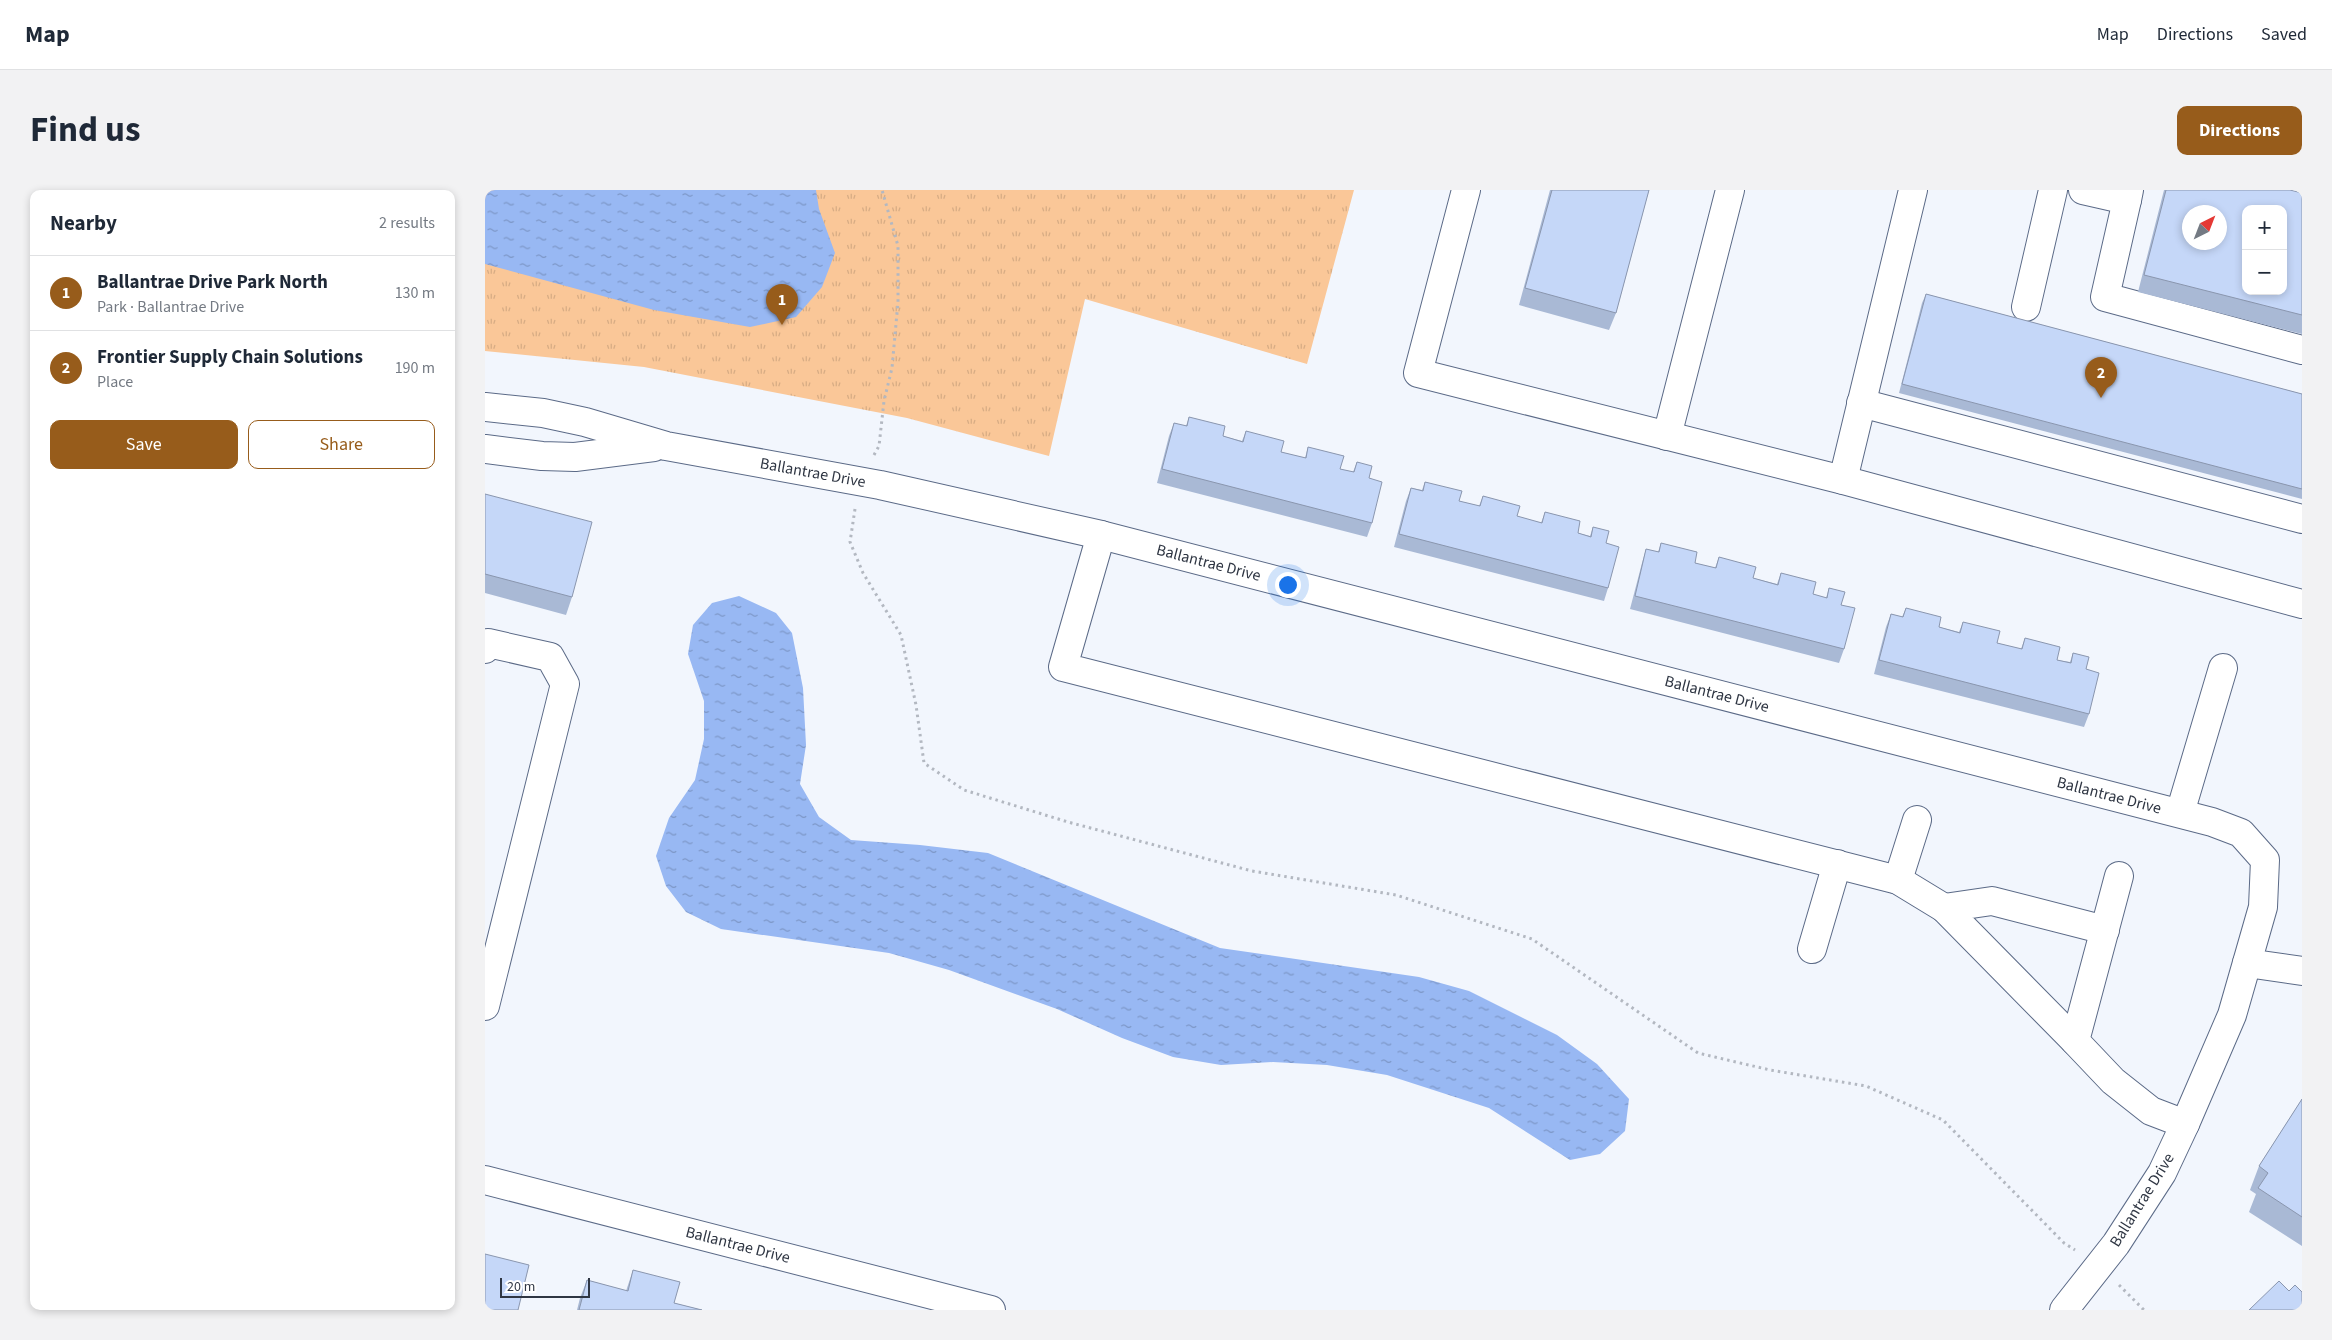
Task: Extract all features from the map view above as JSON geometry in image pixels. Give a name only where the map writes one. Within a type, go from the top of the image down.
[{"type":"street","points":[[1466,190],[1418,373],[1843,480],[2302,604]]},
{"type":"street","points":[[1667,436],[1730,190]]},
{"type":"street","points":[[1843,480],[1913,190]]},
{"type":"street","points":[[2026,307],[2053,190]]},
{"type":"street","points":[[2083,190],[2128,195],[2105,297],[2302,350]]},
{"type":"street","points":[[1861,403],[2302,519]]},
{"type":"street","name":"Ballantrae Drive","points":[[485,407],[543,413],[585,422],[666,446],[859,481],[1101,535],[2180,813],[2241,833],[2265,860],[2263,907],[2232,1015],[2162,1174],[2116,1244],[2064,1310]]},
{"type":"street","name":"Ballantrae Drive","points":[[485,449],[542,456],[575,457],[666,446]]},
{"type":"street","points":[[1101,535],[1063,667],[1898,880],[1944,908],[2113,1081],[2151,1111],[2185,1124]]},
{"type":"street","points":[[485,649],[488,643],[550,657],[565,684],[485,1006]]},
{"type":"street","points":[[2180,813],[2223,668]]},
{"type":"street","points":[[1898,880],[1917,820]]},
{"type":"street","points":[[1812,949],[1837,864]]},
{"type":"street","points":[[2075,1041],[2119,876]]},
{"type":"street","points":[[1944,908],[1992,901],[2105,930]]},
{"type":"street","points":[[2247,963],[2302,971]]},
{"type":"street","name":"Ballantrae Drive","points":[[485,1180],[961,1306],[991,1310]]},
{"type":"path","points":[[882,190],[898,246],[898,302],[892,368],[884,401],[879,446],[859,481],[850,542],[863,573],[901,635],[917,704],[924,763],[964,790],[1068,822],[1252,871],[1396,895],[1532,939],[1698,1053],[1770,1070],[1866,1086],[1943,1120],[2064,1243],[2099,1266]]},
{"type":"green space","points":[[485,190],[1354,190],[1307,364],[1085,299],[1049,456],[907,418],[644,367],[485,351]]},
{"type":"water","points":[[485,190],[816,190],[819,209],[835,253],[822,287],[796,317],[750,327],[654,310],[485,264]]},
{"type":"water","points":[[739,596],[776,613],[792,633],[803,688],[806,745],[800,784],[819,817],[851,840],[920,845],[988,853],[1220,948],[1419,977],[1469,991],[1557,1035],[1597,1064],[1629,1099],[1625,1131],[1600,1154],[1570,1160],[1489,1108],[1387,1075],[1327,1065],[1273,1062],[1221,1065],[1173,1057],[1122,1038],[1057,1009],[949,970],[889,953],[721,929],[686,912],[666,886],[656,856],[669,818],[695,780],[704,739],[704,701],[688,654],[693,625],[712,603]]},
{"type":"building","points":[[1552,190],[1649,190],[1616,313],[1525,288]]},
{"type":"building","points":[[2166,190],[2290,190],[2302,193],[2302,315],[2144,275]]},
{"type":"building","points":[[1926,294],[2302,394],[2302,489],[1902,384]]},
{"type":"building","points":[[1189,417],[1225,426],[1223,436],[1243,442],[1246,431],[1284,441],[1281,452],[1306,458],[1308,447],[1344,456],[1340,469],[1354,472],[1357,462],[1372,466],[1369,478],[1382,482],[1372,523],[1162,469],[1174,423],[1187,426]]},
{"type":"building","points":[[1425,482],[1462,491],[1459,501],[1480,506],[1483,496],[1520,506],[1517,516],[1542,523],[1545,512],[1580,521],[1578,533],[1591,537],[1593,527],[1609,531],[1606,543],[1619,547],[1608,588],[1399,534],[1411,488],[1423,491]]},
{"type":"building","points":[[485,494],[592,522],[572,597],[485,574]]},
{"type":"building","points":[[1661,543],[1697,552],[1695,563],[1716,568],[1719,557],[1756,567],[1753,578],[1778,585],[1781,573],[1816,582],[1813,594],[1827,598],[1829,588],[1845,592],[1841,605],[1855,608],[1844,649],[1635,596],[1646,549],[1659,552]]},
{"type":"building","points":[[1906,608],[1941,617],[1939,627],[1960,633],[1963,622],[2000,631],[1997,643],[2022,649],[2025,638],[2060,647],[2057,660],[2071,663],[2073,653],[2089,657],[2086,669],[2099,673],[2089,714],[1879,660],[1891,614],[1903,617]]},
{"type":"building","points":[[2302,1099],[2302,1217],[2258,1188],[2268,1173],[2259,1166]]},
{"type":"building","points":[[485,1254],[529,1265],[518,1310],[485,1310]]},
{"type":"building","points":[[633,1270],[680,1282],[674,1303],[702,1310],[579,1310],[587,1280],[628,1291]]},
{"type":"building","points":[[2279,1281],[2289,1291],[2295,1285],[2302,1292],[2302,1310],[2249,1310]]},
{"type":"place","name":"Ballantrae Drive Park North","points":[[782,325]]},
{"type":"place","name":"Frontier Supply Chain Solutions","points":[[2101,398]]}]
